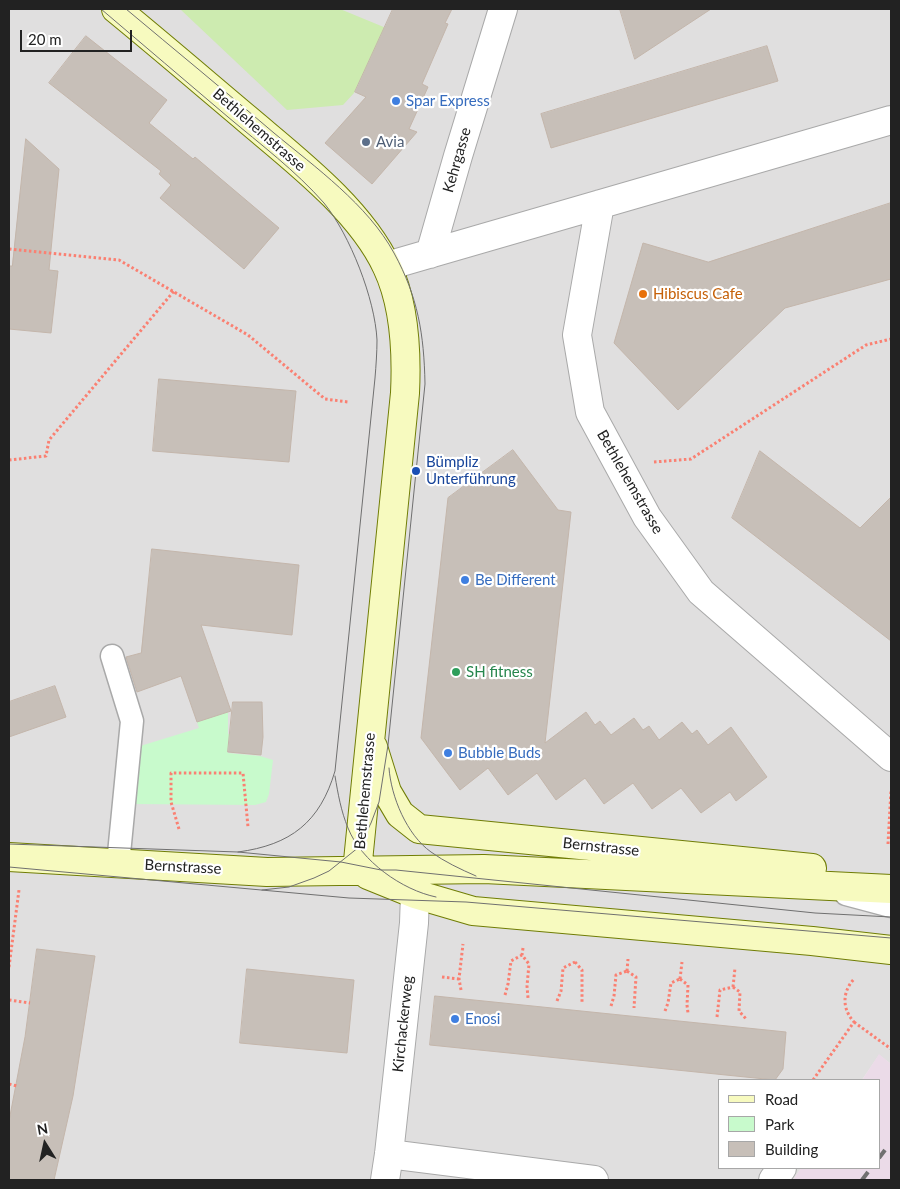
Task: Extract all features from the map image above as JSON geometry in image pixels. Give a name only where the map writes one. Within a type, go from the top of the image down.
[{"type":"main road","name":"Bethlehemstrasse","points":[[116,9],[288,153],[338,200],[371,240],[387,266],[394,286],[405,342],[406,371],[357,871]]},
{"type":"main road","name":"Bernstrasse","points":[[370,735],[387,792],[400,814],[419,829],[816,868],[891,872]]},
{"type":"main road","name":"Bernstrasse","points":[[9,857],[267,872],[484,870],[891,889]]},
{"type":"main road","name":"Bernstrasse","points":[[357,871],[415,894],[473,912],[812,941],[891,950]]},
{"type":"street","name":"Kehrgasse","points":[[430,254],[458,156],[504,9]]},
{"type":"street","points":[[387,266],[891,120]]},
{"type":"street","name":"Bethlehemstrasse","points":[[600,204],[577,335],[590,412],[647,517],[701,592],[891,757]]},
{"type":"street","name":"Kirchackerweg","points":[[415,894],[414,923],[387,1167],[594,1180]]},
{"type":"street","points":[[773,1180],[781,1169]]},
{"type":"lane","points":[[112,656],[132,721],[118,864]]},
{"type":"lane","points":[[704,857],[891,906]]},
{"type":"lane","points":[[812,941],[891,936]]},
{"type":"path","points":[[9,249],[119,260],[256,340],[325,399],[348,402]]},
{"type":"path","points":[[9,460],[46,456],[49,440],[174,291]]},
{"type":"path","points":[[618,465],[691,459],[866,345],[891,339]]},
{"type":"path","points":[[179,829],[170,802],[171,773],[243,773],[248,827]]},
{"type":"path","points":[[888,844],[891,786]]},
{"type":"path","points":[[9,967],[20,887]]},
{"type":"path","points":[[461,990],[459,979],[462,946]]},
{"type":"path","points":[[627,971],[629,954]]},
{"type":"path","points":[[505,995],[510,961],[522,956],[529,964],[528,998]]},
{"type":"path","points":[[680,979],[682,960]]},
{"type":"path","points":[[558,1001],[563,968],[575,962],[582,970],[582,1003]]},
{"type":"path","points":[[733,987],[735,966]]},
{"type":"path","points":[[611,1006],[616,975],[627,971]]},
{"type":"path","points":[[627,971],[636,977],[634,1008]]},
{"type":"path","points":[[856,976],[848,986],[845,1000],[848,1015],[854,1022],[891,1049]]},
{"type":"path","points":[[665,1011],[671,983],[680,979]]},
{"type":"path","points":[[680,979],[688,985],[688,1013]]},
{"type":"path","points":[[717,1017],[720,990],[733,987],[740,992],[739,1011],[748,1020]]},
{"type":"path","points":[[9,1000],[30,1003]]},
{"type":"path","points":[[814,1079],[854,1022]]},
{"type":"path","points":[[9,1084],[16,1086]]},
{"type":"shaded area","points":[[9,9],[891,9],[891,1064],[879,1055],[863,1079],[718,1079],[718,1169],[800,1169],[793,1180],[9,1180]]},
{"type":"shaded area","points":[[879,1054],[891,1064],[891,1180],[793,1180],[800,1169],[880,1169],[880,1079],[863,1079]]},
{"type":"green space","points":[[180,9],[340,9],[391,30],[375,74],[365,71],[354,93],[343,105],[287,110]]},
{"type":"green space","points":[[228,712],[228,734],[230,734],[228,753],[260,756],[273,760],[269,794],[266,802],[255,805],[132,804],[137,747],[199,728],[197,722]]},
{"type":"building","points":[[393,9],[452,9],[445,23],[448,24],[422,84],[428,87],[409,129],[417,132],[372,184],[325,143],[366,97],[355,92]]},
{"type":"building","points":[[620,9],[711,9],[635,59]]},
{"type":"building","points":[[86,36],[167,100],[149,123],[193,159],[195,157],[279,228],[244,269],[160,198],[171,185],[159,174],[161,171],[49,83]]},
{"type":"building","points":[[767,46],[778,81],[551,148],[541,114]]},
{"type":"building","points":[[26,139],[59,169],[49,270],[58,271],[51,333],[9,329],[9,266],[12,266]]},
{"type":"building","points":[[891,203],[891,279],[785,308],[678,410],[614,343],[643,243],[708,262]]},
{"type":"building","points":[[159,379],[296,391],[289,462],[153,451]]},
{"type":"building","points":[[513,450],[558,510],[571,512],[545,743],[586,712],[595,725],[600,721],[611,735],[634,718],[643,730],[649,726],[659,740],[682,722],[692,734],[697,730],[708,745],[731,727],[767,777],[736,801],[730,792],[701,813],[681,788],[652,809],[633,783],[604,804],[585,778],[556,800],[537,773],[508,795],[488,768],[460,790],[421,738],[448,498]]},
{"type":"building","points":[[760,451],[860,528],[891,497],[891,641],[732,518]]},
{"type":"building","points":[[152,549],[299,565],[292,635],[201,625],[231,711],[197,722],[181,676],[137,692],[126,657],[141,653]]},
{"type":"building","points":[[55,686],[66,717],[9,737],[9,702]]},
{"type":"building","points":[[233,702],[262,702],[263,737],[261,755],[228,752]]},
{"type":"building","points":[[37,949],[95,956],[73,1096],[54,1180],[9,1180],[9,1121],[25,1037]]},
{"type":"building","points":[[247,969],[354,980],[347,1053],[240,1043]]},
{"type":"building","points":[[435,996],[786,1032],[783,1069],[776,1079],[430,1045]]},
{"type":"tram line","points":[[101,9],[278,158],[324,203],[343,232],[360,268],[372,306],[375,324],[377,340],[375,378],[335,771],[329,789],[321,804],[301,828],[273,844],[238,852]]},
{"type":"tram line","points":[[126,9],[323,173],[370,219],[383,235],[402,269],[414,301],[421,332],[425,384],[388,745],[379,802],[359,847],[329,871],[289,887],[262,890]]},
{"type":"tram line","points":[[389,768],[393,791],[402,815],[422,845],[436,856],[476,876]]},
{"type":"tram line","points":[[335,776],[348,828],[362,852],[397,881],[410,888],[436,897]]},
{"type":"tram line","points":[[9,844],[238,852],[341,862],[381,870],[815,913],[891,917]]},
{"type":"tram line","points":[[9,867],[349,898],[466,902],[891,938]]},
{"type":"railway","points":[[880,1157],[891,1142]]},
{"type":"railway","points":[[862,1180],[870,1169]]},
{"type":"place","name":"Spar Express","points":[[396,101]]},
{"type":"place","name":"Avia","points":[[366,142]]},
{"type":"place","name":"Hibiscus Cafe","points":[[643,294]]},
{"type":"place","name":"Bümpliz Unterführung","points":[[416,471]]},
{"type":"place","name":"Be Different","points":[[465,580]]},
{"type":"place","name":"SH fitness","points":[[456,672]]},
{"type":"place","name":"Bubble Buds","points":[[448,753]]},
{"type":"place","name":"Enosi","points":[[455,1019]]}]
